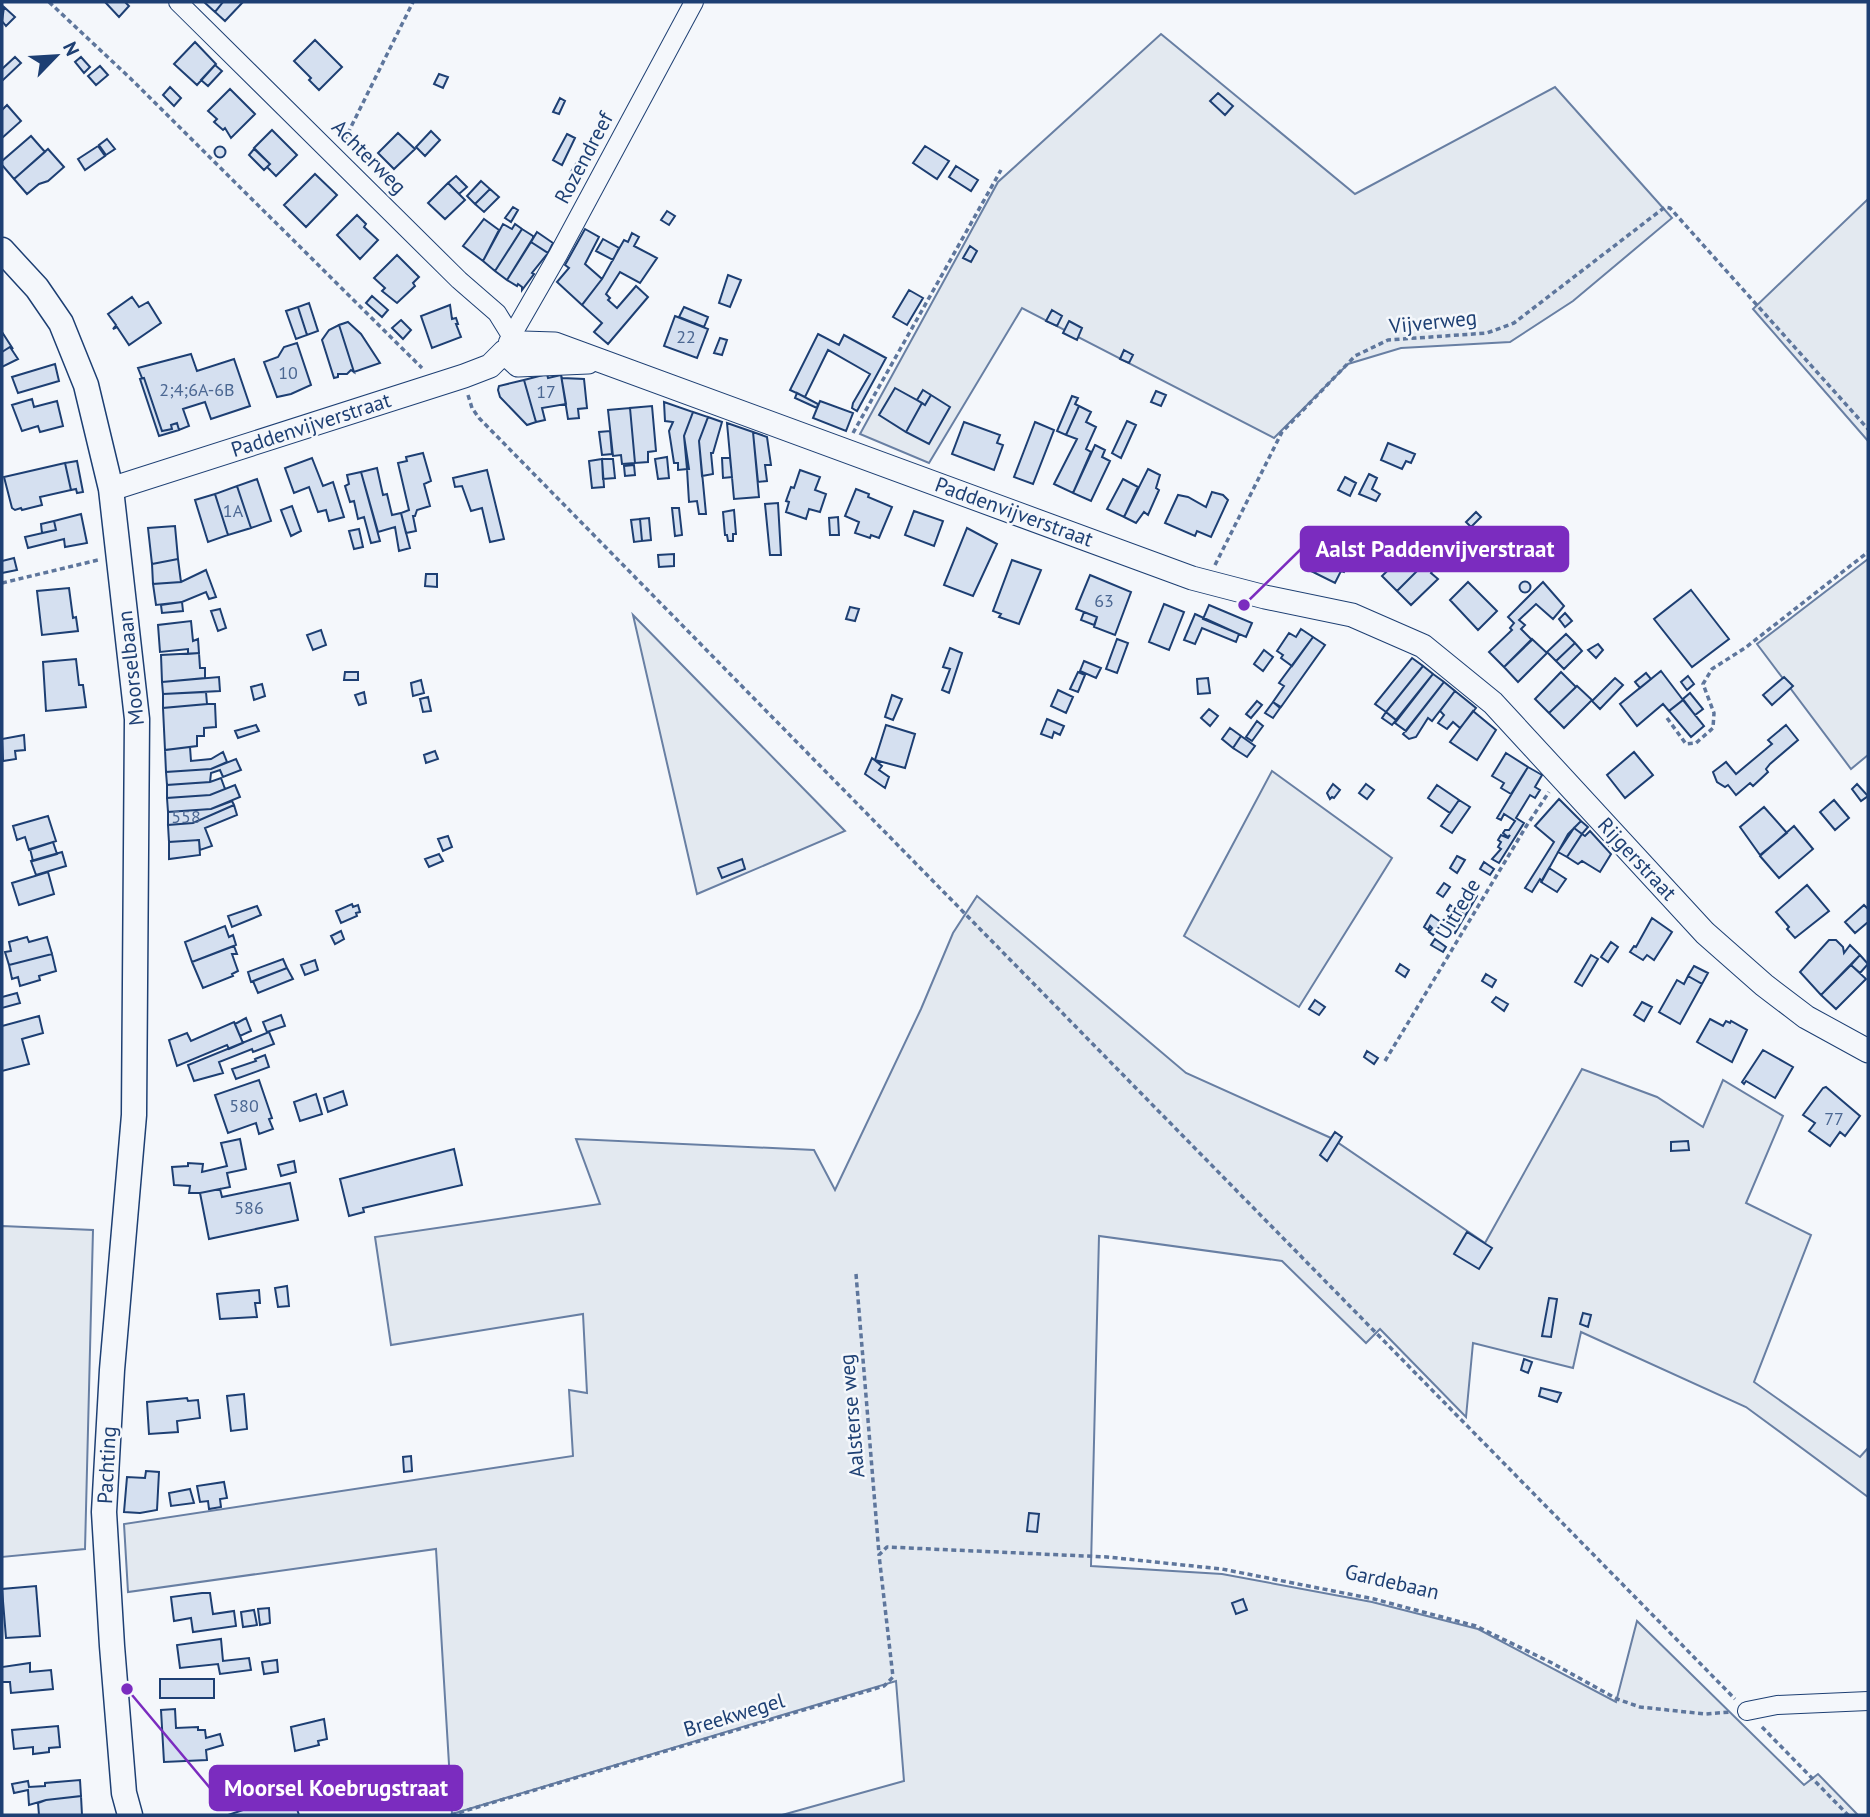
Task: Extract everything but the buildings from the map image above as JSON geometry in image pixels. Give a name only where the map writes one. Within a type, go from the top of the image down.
[{"type":"main road","name":"Moorselbaan","points":[[2,250],[37,288],[61,323],[86,385],[111,489],[137,719],[134,1115]]},
{"type":"main road","name":"Pachting","points":[[130,1815],[124,1793],[104,1512],[112,1370],[134,1115]]},
{"type":"street","name":"Achterweg","points":[[178,2],[337,156],[459,280],[497,313],[507,343]]},
{"type":"street","name":"Rozendreef","points":[[507,343],[558,255],[694,2]]},
{"type":"street","name":"Paddenvijverstraat","points":[[111,489],[464,376],[491,366],[507,343],[518,365],[572,361],[609,362],[1207,582],[1352,615],[1423,646]]},
{"type":"street","name":"Rijgerstraat","points":[[1423,646],[1493,703],[1715,942],[1806,1017],[1868,1051]]},
{"type":"street","points":[[1747,1711],[1777,1705],[1868,1701]]},
{"type":"path","points":[[49,2],[130,78],[424,371],[430,387]]},
{"type":"path","points":[[337,156],[413,2]]},
{"type":"path","points":[[844,449],[1001,170]]},
{"type":"path","name":"Vijverweg","points":[[1207,582],[1282,432],[1354,356],[1388,340],[1488,333],[1514,323],[1665,207],[1670,208],[1868,429]]},
{"type":"path","points":[[464,376],[472,408],[479,418],[1848,1815]]},
{"type":"path","points":[[1667,718],[1686,744],[1696,743],[1713,728],[1714,713],[1703,684],[1712,669],[1745,648],[1868,552]]},
{"type":"path","points":[[2,583],[119,556]]},
{"type":"path","name":"Uitrede","points":[[1385,1060],[1527,825],[1560,776]]},
{"type":"path","name":"Aalsterse weg","points":[[856,1274],[879,1555]]},
{"type":"path","name":"Gardebaan","points":[[879,1555],[887,1547],[1107,1557],[1222,1570],[1374,1599],[1476,1626],[1617,1699],[1640,1707],[1705,1714],[1747,1711]]},
{"type":"path","name":"Breekwegel","points":[[452,1815],[884,1686],[893,1677],[893,1662],[879,1555]]},
{"type":"shaded area","points":[[1161,34],[1355,194],[1555,87],[1672,218],[1573,301],[1510,342],[1401,348],[1348,364],[1274,438],[1022,308],[929,463],[860,434],[998,182]]},
{"type":"shaded area","points":[[1868,199],[1868,441],[1753,309]]},
{"type":"shaded area","points":[[1868,559],[1868,755],[1851,769],[1757,644]]},
{"type":"shaded area","points":[[633,615],[845,831],[697,894]]},
{"type":"shaded area","points":[[1272,771],[1392,858],[1299,1007],[1184,936]]},
{"type":"shaded area","points":[[977,896],[1186,1073],[1331,1138],[1485,1243],[1582,1069],[1657,1097],[1703,1127],[1723,1080],[1783,1116],[1746,1203],[1811,1235],[1754,1382],[1860,1457],[1868,1448],[1868,1497],[1746,1407],[1581,1332],[1573,1368],[1473,1343],[1466,1417],[1380,1329],[1366,1343],[1282,1261],[1099,1236],[1091,1566],[1222,1574],[1372,1602],[1478,1629],[1616,1702],[1637,1621],[1804,1785],[1818,1774],[1858,1815],[782,1815],[904,1781],[896,1681],[452,1814],[436,1549],[128,1592],[124,1524],[573,1456],[569,1390],[587,1393],[583,1314],[391,1345],[375,1237],[600,1204],[576,1139],[814,1150],[835,1190],[921,1009],[953,933]]},
{"type":"shaded area","points":[[2,1226],[93,1230],[85,1549],[2,1557]]},
{"type":"place","name":"Aalst Paddenvijverstraat","points":[[1244,605]]},
{"type":"place","name":"Moorsel Koebrugstraat","points":[[127,1689]]}]
